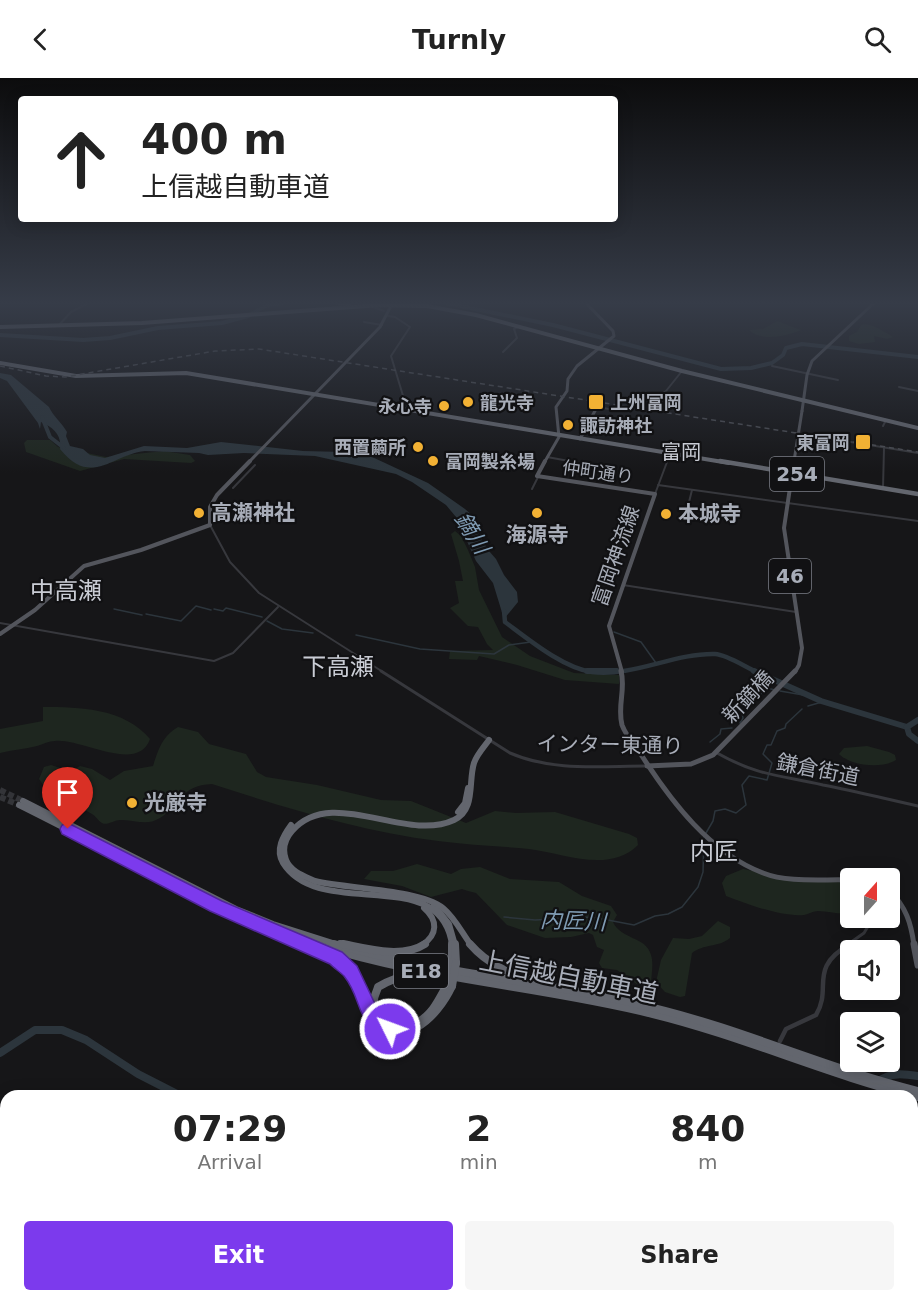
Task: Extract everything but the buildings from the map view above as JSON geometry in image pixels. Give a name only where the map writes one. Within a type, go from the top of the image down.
[{"type":"highway","points":[[642,359],[682,371],[918,427]]},
{"type":"highway","points":[[647,359],[918,427]]},
{"type":"highway","name":"254","points":[[0,363],[75,376],[178,373],[918,494]]},
{"type":"highway","points":[[489,740],[473,764],[468,806],[453,821],[426,825],[326,813],[302,822],[286,840],[284,848],[286,860],[294,871],[307,879],[431,901],[446,909],[473,947],[501,969],[534,981],[628,1001]]},
{"type":"highway","name":"上信越自動車道","points":[[896,1090],[653,1014],[439,974],[358,957],[308,942],[236,915],[21,803],[220,902],[283,928],[335,945],[406,962],[628,1001],[710,1024],[844,1073],[914,1090]]},
{"type":"highway","points":[[283,928],[369,948],[409,951],[429,941],[435,925],[428,911],[410,898]]},
{"type":"highway","points":[[236,915],[329,954],[342,962],[354,977],[370,1014],[390,1029],[410,1030],[425,1024],[441,1008],[454,962],[451,939],[444,921],[431,908],[410,898]]},
{"type":"highway","points":[[449,986],[429,1015],[411,1025],[393,1024],[381,1018],[374,1009],[374,998],[379,988],[387,980],[401,976],[515,987]]},
{"type":"main road","points":[[0,634],[84,566],[141,550],[210,525],[209,512],[214,499],[349,359]]},
{"type":"main road","points":[[538,477],[558,436],[556,407],[567,391],[568,379],[576,366],[585,359]]},
{"type":"main road","points":[[803,400],[808,374],[814,359]]},
{"type":"main road","name":"46","points":[[796,612],[784,528],[803,400]]},
{"type":"main road","points":[[580,439],[597,407]]},
{"type":"main road","name":"仲町通り","points":[[538,477],[655,494]]},
{"type":"main road","name":"富岡神流線","points":[[655,494],[609,626],[624,680],[620,719],[647,766],[668,796],[722,849],[763,873],[790,879],[840,880]]},
{"type":"main road","name":"新鏑橋","points":[[728,742],[792,676],[799,665],[802,654],[796,612]]},
{"type":"main road","name":"インター東通り","points":[[647,766],[691,764],[717,753],[728,742]]},
{"type":"main road","points":[[900,904],[910,915],[918,965]]},
{"type":"street","points":[[392,359],[404,399],[395,409]]},
{"type":"street","points":[[772,366],[838,380]]},
{"type":"street","points":[[656,398],[666,392],[682,371]]},
{"type":"street","points":[[899,387],[918,391]]},
{"type":"street","points":[[597,407],[609,409]]},
{"type":"street","points":[[883,426],[886,420]]},
{"type":"street","points":[[796,433],[918,453]]},
{"type":"street","points":[[883,489],[884,448]]},
{"type":"street","points":[[655,494],[670,454]]},
{"type":"street","points":[[547,457],[569,461]]},
{"type":"street","points":[[233,488],[255,465]]},
{"type":"street","points":[[532,489],[538,477]]},
{"type":"street","points":[[658,485],[918,521]]},
{"type":"street","points":[[689,502],[692,490]]},
{"type":"street","name":"インター東通り","points":[[210,525],[227,561],[245,582],[279,606],[521,759],[543,764],[647,766]]},
{"type":"street","points":[[623,585],[796,612]]},
{"type":"street","points":[[0,622],[214,661],[236,653],[268,614],[279,606]]},
{"type":"street","name":"鎌倉街道","points":[[717,753],[743,768],[763,774],[918,806]]},
{"type":"street","points":[[780,1041],[782,1034],[788,1028],[818,1013],[821,1003],[820,980],[829,959],[870,928]]},
{"type":"shaded area","points":[[27,440],[50,440],[58,447],[106,457],[164,451],[190,455],[195,461],[191,463],[124,459],[80,471],[26,452],[24,443]]},
{"type":"shaded area","points":[[455,531],[461,536],[468,550],[475,567],[479,590],[502,637],[530,656],[574,673],[619,675],[619,684],[565,680],[479,656],[477,660],[449,659],[450,651],[493,650],[478,627],[468,626],[450,608],[459,603],[455,581],[463,581],[451,534]]},
{"type":"shaded area","points":[[43,707],[101,711],[128,721],[150,739],[144,749],[134,754],[108,752],[66,741],[48,742],[0,753],[0,729],[43,721]]},
{"type":"shaded area","points":[[178,727],[198,732],[209,744],[246,754],[257,772],[266,777],[317,785],[381,800],[411,801],[466,823],[495,811],[555,812],[629,834],[637,838],[638,845],[626,854],[600,860],[529,849],[409,837],[295,810],[212,784],[193,788],[167,813],[155,821],[120,820],[104,824],[92,814],[57,797],[39,779],[44,767],[51,765],[72,771],[80,766],[92,769],[110,780],[124,771],[153,766],[164,739]]},
{"type":"shaded area","points":[[867,746],[889,752],[895,755],[896,760],[883,765],[867,765],[851,761],[839,754],[844,748]]},
{"type":"shaded area","points":[[417,864],[451,874],[461,869],[480,867],[510,879],[559,882],[582,896],[611,906],[617,915],[613,922],[617,928],[644,944],[651,955],[649,989],[641,987],[617,970],[602,968],[599,963],[604,950],[597,947],[593,935],[589,933],[571,937],[545,938],[507,925],[476,893],[462,889],[431,897],[402,886],[364,879],[371,871],[393,871]]},
{"type":"shaded area","points":[[743,869],[802,881],[840,882],[840,914],[814,911],[804,915],[795,915],[764,909],[726,896],[722,883],[726,876]]},
{"type":"shaded area","points":[[718,921],[730,927],[730,938],[692,953],[685,996],[680,997],[665,992],[656,982],[661,960],[673,938],[689,939],[702,936]]},
{"type":"water","points":[[0,373],[11,375],[49,407],[67,432],[66,436],[70,446],[83,449],[90,455],[105,458],[144,446],[187,448],[221,442],[370,456],[428,483],[473,516],[479,535],[517,592],[518,602],[504,619],[493,583],[476,561],[456,517],[446,505],[396,474],[315,456],[244,453],[208,455],[145,451],[133,453],[102,466],[92,468],[82,466],[71,460],[60,449],[60,440],[53,429],[41,422],[40,429],[7,381],[0,378]]},
{"type":"waterway","points":[[683,359],[721,369],[751,368],[772,363],[777,359]]},
{"type":"waterway","name":"鏑川","points":[[42,417],[50,437],[64,448]]},
{"type":"waterway","points":[[146,614],[181,621],[196,606],[211,610]]},
{"type":"waterway","points":[[214,609],[223,611],[226,608],[262,617]]},
{"type":"waterway","points":[[114,609],[142,615]]},
{"type":"waterway","name":"鏑川","points":[[504,611],[505,622],[546,652],[569,665],[588,671]]},
{"type":"waterway","points":[[267,621],[282,629],[313,633]]},
{"type":"waterway","points":[[614,632],[641,642],[656,663]]},
{"type":"waterway","points":[[356,635],[420,649],[494,654],[509,645],[531,642]]},
{"type":"waterway","name":"鏑川","points":[[588,671],[607,673],[623,671],[684,657],[715,654],[757,672]]},
{"type":"waterway","name":"鏑川","points":[[588,671],[617,671]]},
{"type":"waterway","name":"鏑川","points":[[754,671],[821,701],[907,727]]},
{"type":"waterway","points":[[740,723],[743,718],[742,712],[767,688],[775,690]]},
{"type":"waterway","points":[[780,691],[809,696]]},
{"type":"waterway","name":"内匠川","points":[[808,706],[822,702]]},
{"type":"waterway","name":"内匠川","points":[[706,833],[713,821],[715,811],[725,809],[736,813],[746,805],[742,785],[749,776],[767,780],[772,763],[763,754],[767,745],[771,745],[777,731],[785,728],[786,724],[802,709]]},
{"type":"waterway","name":"鏑川","points":[[907,727],[918,720]]},
{"type":"waterway","points":[[907,727],[909,734],[918,741]]},
{"type":"waterway","points":[[710,742],[720,734],[721,729],[732,728]]},
{"type":"waterway","name":"内匠川","points":[[504,917],[535,920],[592,917],[634,925],[655,916],[668,914],[682,907],[698,887],[703,872],[704,837]]},
{"type":"waterway","points":[[0,1053],[35,1030],[62,1030],[86,1040],[138,1074],[169,1090]]},
{"type":"waterway","points":[[880,1090],[879,1081],[888,1076],[898,1074],[918,1076]]},
{"type":"tunnel","points":[[0,790],[23,801]]},
{"type":"tunnel","points":[[0,797],[19,805]]},
{"type":"railway","points":[[0,366],[46,376],[65,377],[168,359]]},
{"type":"railway","points":[[323,359],[918,452]]},
{"type":"place","name":"龍光寺","points":[[468,402]]},
{"type":"place","name":"上州富岡","points":[[596,402]]},
{"type":"place","name":"永心寺","points":[[444,406]]},
{"type":"place","name":"諏訪神社","points":[[568,425]]},
{"type":"place","name":"東富岡","points":[[863,442]]},
{"type":"place","name":"西置繭所","points":[[418,447]]},
{"type":"place","name":"富岡製糸場","points":[[433,461]]},
{"type":"place","name":"高瀬神社","points":[[199,513]]},
{"type":"place","name":"海源寺","points":[[537,513]]},
{"type":"place","name":"本城寺","points":[[666,514]]},
{"type":"place","name":"光厳寺","points":[[132,803]]},
{"type":"district","name":"富岡","points":[[681,452]]},
{"type":"district","name":"中高瀬","points":[[66,591]]},
{"type":"district","name":"下高瀬","points":[[338,667]]},
{"type":"district","name":"内匠","points":[[714,852]]},
{"type":"route","points":[[68,829],[216,906],[336,958],[351,972],[370,1014],[390,1029]]}]
